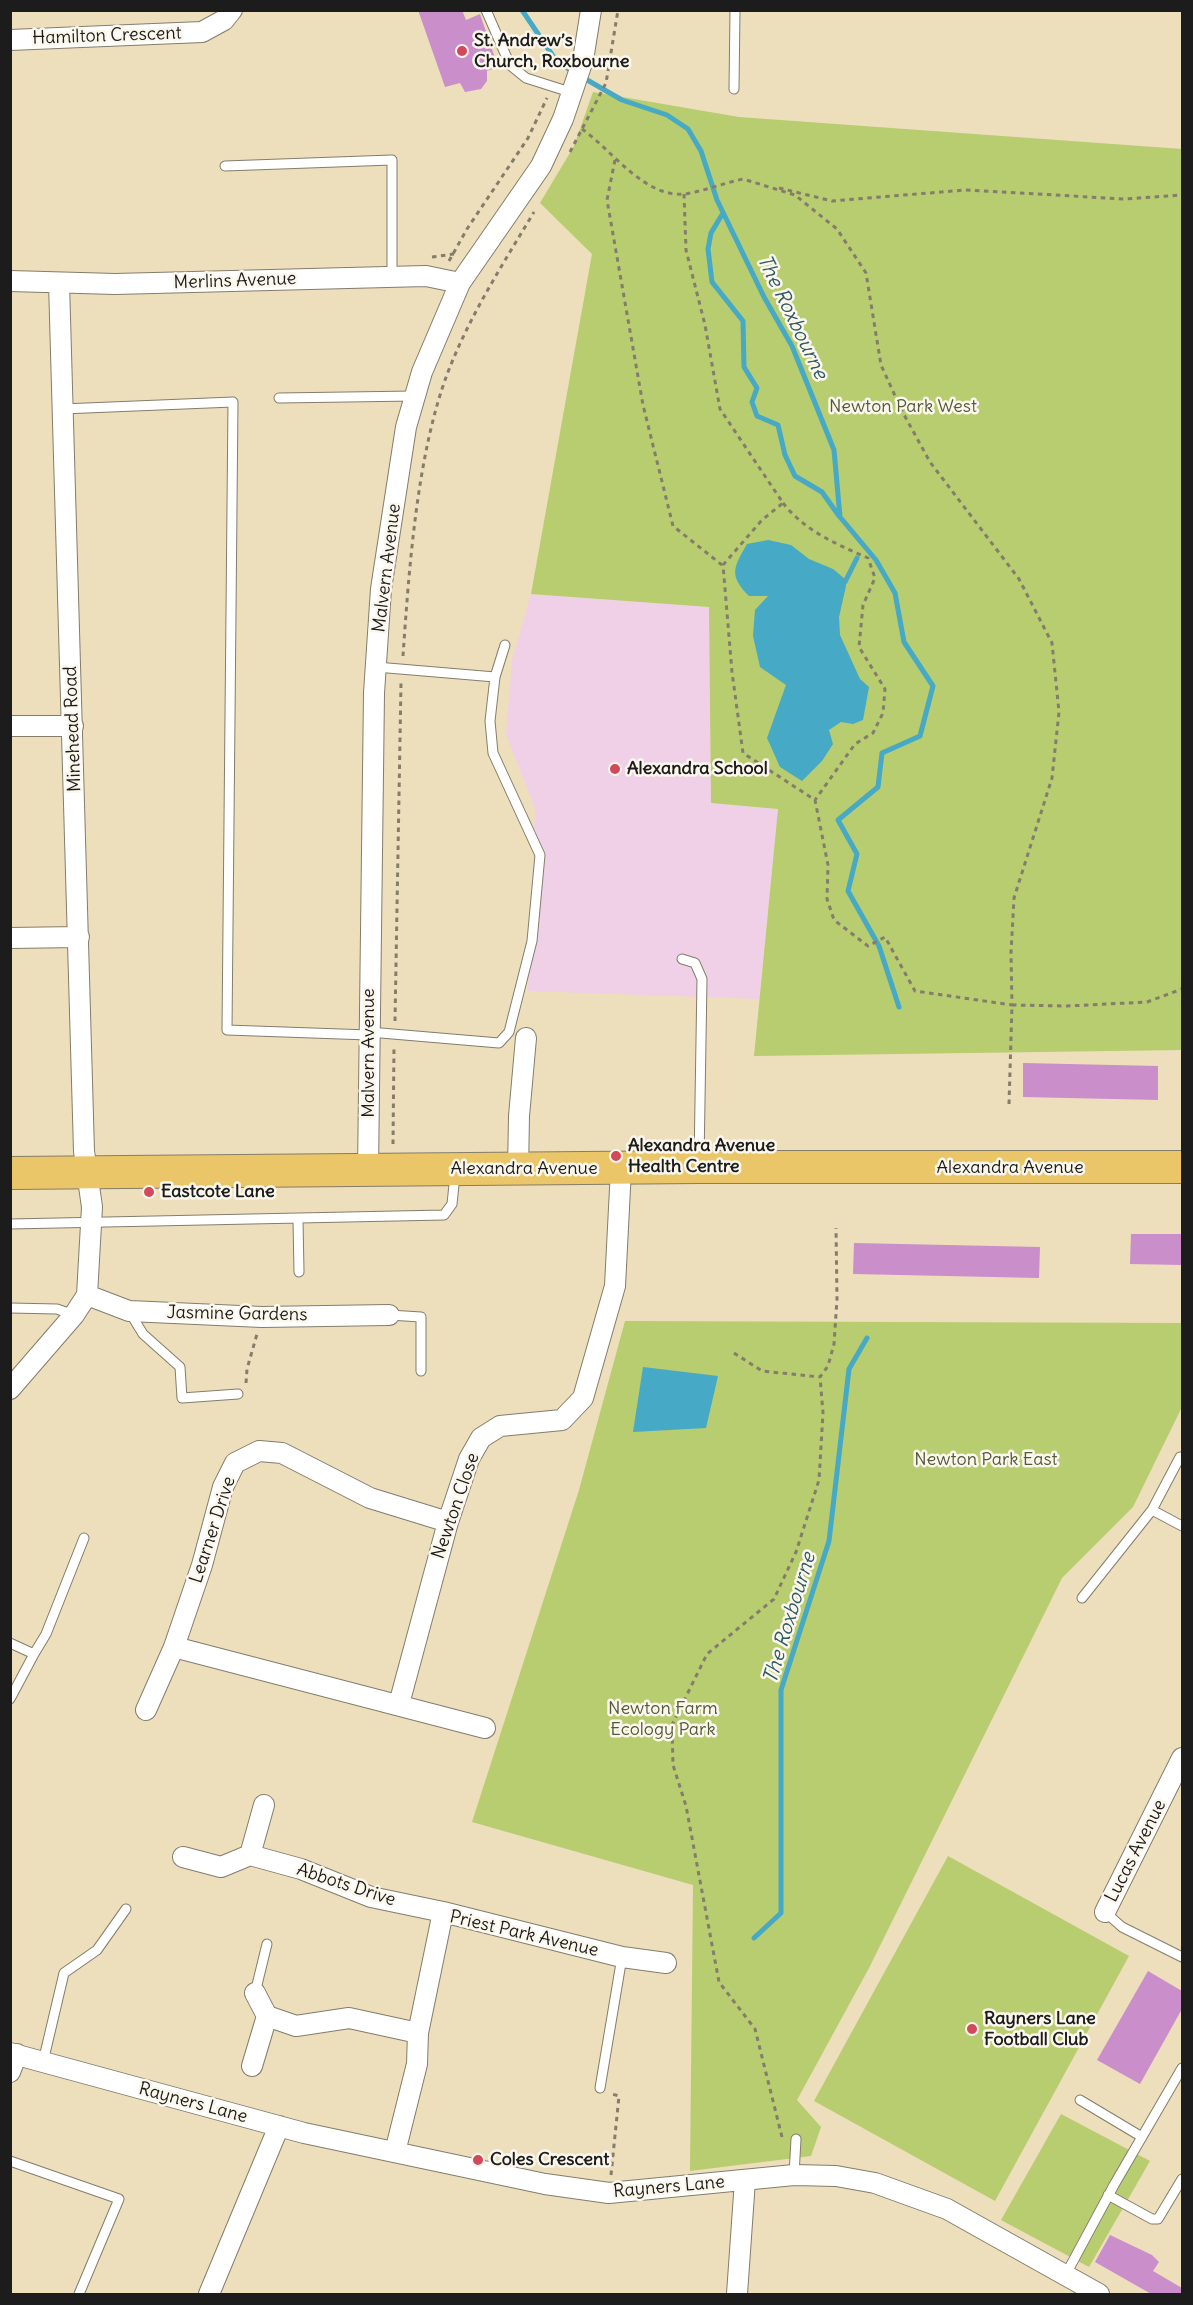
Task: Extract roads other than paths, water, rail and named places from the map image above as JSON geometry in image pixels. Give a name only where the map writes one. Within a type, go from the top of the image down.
[{"type":"main road","name":"Alexandra Avenue","points":[[10,1173],[699,1167],[1182,1167]]},
{"type":"street","name":"Hamilton Crescent","points":[[10,40],[202,32],[224,20],[232,10]]},
{"type":"street","name":"Malvern Avenue","points":[[368,1170],[376,668],[381,590],[406,427],[422,372],[460,283],[541,166],[563,119],[583,60],[591,10]]},
{"type":"street","name":"Merlins Avenue","points":[[10,281],[59,283],[426,276],[460,283]]},
{"type":"street","name":"Minehead Road","points":[[59,283],[84,1151],[93,1208],[87,1295]]},
{"type":"street","points":[[10,726],[73,726]]},
{"type":"street","points":[[10,938],[79,937]]},
{"type":"street","points":[[518,1170],[519,1116],[526,1038]]},
{"type":"street","name":"Newton Close","points":[[399,1704],[448,1521],[469,1459],[481,1438],[500,1426],[562,1420],[583,1398],[615,1286],[621,1168]]},
{"type":"street","points":[[10,1389],[74,1315],[87,1295]]},
{"type":"street","name":"Jasmine Gardens","points":[[87,1295],[129,1311],[262,1317],[389,1315]]},
{"type":"street","name":"Learner Drive","points":[[146,1710],[174,1647],[202,1565],[223,1487],[235,1463],[259,1451],[282,1453],[370,1498],[448,1521]]},
{"type":"street","points":[[174,1647],[485,1728]]},
{"type":"street","name":"Lucas Avenue","points":[[1105,1912],[1182,1758]]},
{"type":"street","points":[[183,1857],[221,1867],[250,1855],[264,1805]]},
{"type":"street","name":"Abbots Drive","points":[[250,1855],[301,1869],[371,1897],[443,1912]]},
{"type":"street","name":"Priest Park Avenue","points":[[394,2152],[417,2064],[418,2032],[443,1912],[622,1957],[666,1964]]},
{"type":"street","points":[[255,1993],[267,2016],[296,2026],[349,2018],[418,2032]]},
{"type":"street","points":[[252,2066],[267,2016]]},
{"type":"street","name":"Rayners Lane","points":[[13,2059],[43,2062],[279,2126],[545,2184],[609,2193],[794,2175],[836,2176],[875,2183],[908,2193],[947,2209],[1100,2295]]},
{"type":"street","points":[[210,2294],[279,2126]]},
{"type":"street","points":[[737,2295],[745,2180]]},
{"type":"lane","points":[[486,10],[510,65],[525,78],[573,93]]},
{"type":"lane","points":[[734,89],[735,10]]},
{"type":"lane","points":[[225,166],[392,160],[392,276]]},
{"type":"lane","points":[[279,398],[415,396]]},
{"type":"lane","points":[[62,409],[233,402],[227,1030],[395,1034],[499,1043],[508,1032],[532,941],[540,855],[493,753],[490,721],[495,677],[505,645]]},
{"type":"lane","points":[[376,668],[495,677]]},
{"type":"lane","points":[[682,958],[695,963],[702,979],[699,1167]]},
{"type":"lane","points":[[10,1224],[298,1220],[444,1215],[452,1204],[456,1170]]},
{"type":"lane","points":[[298,1220],[299,1272]]},
{"type":"lane","points":[[10,1308],[57,1309],[74,1315]]},
{"type":"lane","points":[[129,1311],[143,1334],[180,1368],[182,1398],[238,1394]]},
{"type":"lane","points":[[389,1315],[421,1317],[421,1371]]},
{"type":"lane","points":[[1082,1598],[1152,1510],[1180,1457]]},
{"type":"lane","points":[[1152,1510],[1182,1526]]},
{"type":"lane","points":[[10,1699],[46,1634],[84,1538]]},
{"type":"lane","points":[[10,1643],[34,1654]]},
{"type":"lane","points":[[43,2062],[64,1973],[97,1950],[126,1909]]},
{"type":"lane","points":[[1105,1912],[1122,1927],[1182,1958]]},
{"type":"lane","points":[[255,1993],[267,1944]]},
{"type":"lane","points":[[600,2088],[622,1957]]},
{"type":"lane","points":[[1065,2276],[1108,2195],[1182,2068]]},
{"type":"lane","points":[[1080,2100],[1142,2137]]},
{"type":"lane","points":[[794,2175],[796,2139]]},
{"type":"lane","points":[[10,2161],[120,2199],[79,2295]]},
{"type":"lane","points":[[1108,2195],[1152,2219],[1158,2219],[1182,2179]]},
{"type":"water","points":[[768,540],[791,545],[809,559],[833,569],[845,579],[846,586],[839,617],[840,635],[860,679],[869,687],[863,720],[853,724],[841,722],[829,730],[833,744],[822,761],[802,781],[780,767],[767,738],[786,685],[760,667],[753,636],[755,610],[768,596],[749,596],[738,582],[735,571],[747,544]]},
{"type":"water","points":[[643,1367],[718,1376],[706,1428],[633,1432]]},
{"type":"waterway","name":"The Roxbourne","points":[[522,10],[557,62],[574,72]]},
{"type":"waterway","name":"The Roxbourne","points":[[582,77],[622,100],[667,115],[688,129],[701,151],[717,200],[764,297],[792,346],[834,450],[840,517],[876,560],[895,593],[904,642],[933,686],[920,736],[882,753],[878,787],[838,820],[857,854],[848,891],[879,946],[899,1007]]},
{"type":"waterway","points":[[723,213],[711,233],[708,249],[712,282],[743,321],[744,367],[757,388],[752,402],[757,416],[778,425],[785,455],[795,476],[822,492],[839,516]]},
{"type":"waterway","points":[[845,582],[857,558]]},
{"type":"waterway","name":"The Roxbourne","points":[[754,1938],[781,1913],[781,1690],[829,1541],[849,1369],[867,1338]]},
{"type":"place","name":"St. Andrew’s Church, Roxbourne","points":[[462,51]]},
{"type":"place","name":"Alexandra School","points":[[615,769]]},
{"type":"place","name":"Alexandra Avenue Health Centre","points":[[616,1156]]},
{"type":"place","name":"Eastcote Lane","points":[[149,1192]]},
{"type":"place","name":"Rayners Lane Football Club","points":[[972,2029]]},
{"type":"place","name":"Coles Crescent","points":[[478,2160]]},
{"type":"park label","name":"Newton Park West","points":[[903,407]]},
{"type":"park label","name":"Newton Park East","points":[[986,1460]]},
{"type":"park label","name":"Newton Farm Ecology Park","points":[[663,1719]]}]
